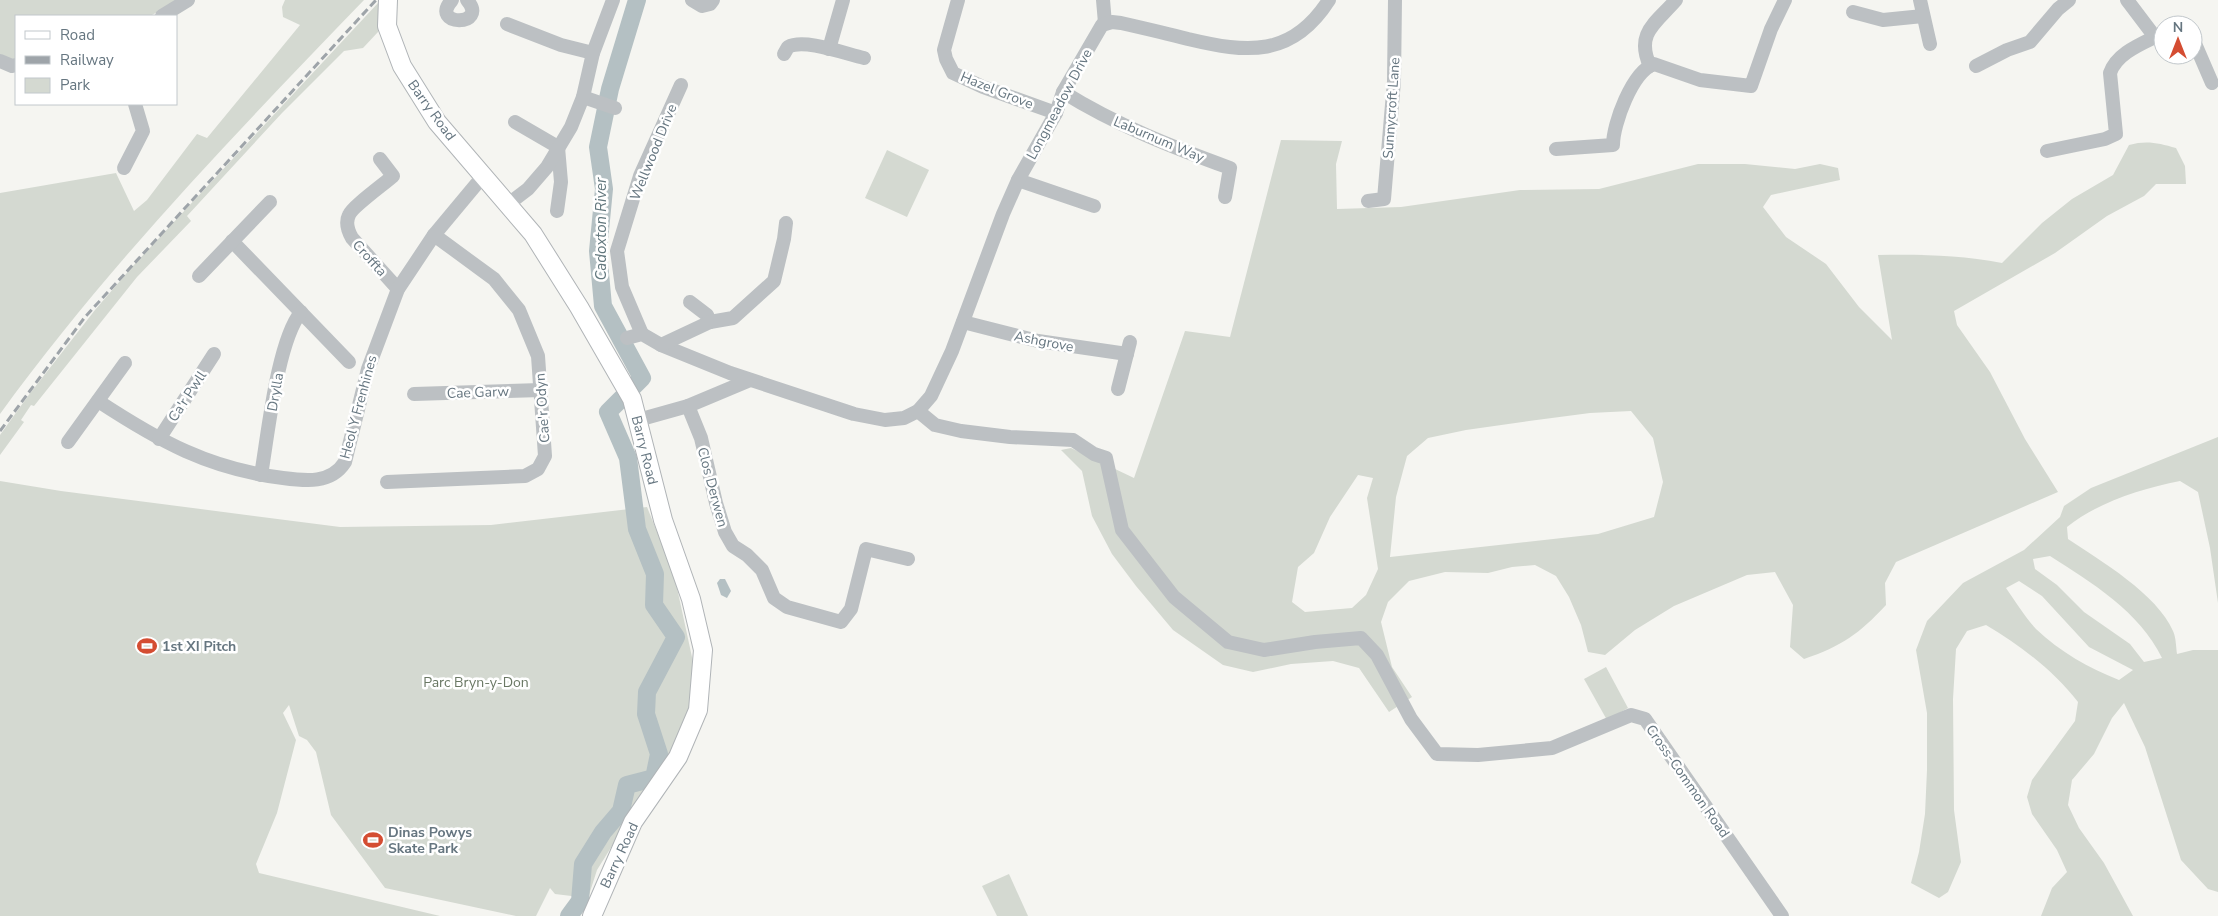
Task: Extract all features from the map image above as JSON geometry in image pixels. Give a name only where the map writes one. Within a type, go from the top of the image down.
[{"type":"main road","name":"Barry Road","points":[[388,0],[387,26],[402,66],[437,122],[533,234],[579,307],[628,392],[638,420],[663,520],[691,598],[702,650],[698,710],[678,757],[633,822],[592,916]]},
{"type":"street","points":[[164,15],[188,0]]},
{"type":"street","points":[[452,0],[448,5],[448,12],[452,19],[459,22],[467,19],[471,12],[470,4],[467,0]]},
{"type":"street","points":[[507,205],[528,188],[547,167],[571,127],[582,97],[593,53],[613,0]]},
{"type":"street","points":[[692,0],[702,6],[710,4],[713,0]]},
{"type":"street","points":[[829,49],[843,0]]},
{"type":"street","name":"Hazel Grove","points":[[958,0],[944,50],[946,59],[954,73],[983,87],[1056,113]]},
{"type":"street","points":[[1102,0],[1105,23],[1121,23],[1227,47],[1253,49],[1279,43],[1303,30],[1313,22],[1329,0]]},
{"type":"street","name":"Sunnycroft Lane","points":[[1368,201],[1384,199],[1394,81],[1395,0]]},
{"type":"street","points":[[1650,66],[1644,53],[1645,38],[1676,0]]},
{"type":"street","points":[[1556,149],[1613,145],[1618,115],[1635,84],[1650,66],[1659,64],[1677,73],[1700,80],[1751,86],[1784,0]]},
{"type":"street","points":[[1920,0],[1930,44]]},
{"type":"street","points":[[2127,0],[2153,28]]},
{"type":"street","points":[[1976,66],[2007,50],[2030,42],[2059,3]]},
{"type":"street","points":[[1853,12],[1883,20],[1923,16]]},
{"type":"street","name":"Longmeadow Drive","points":[[918,411],[931,396],[952,352],[1003,214],[1018,180],[1056,113],[1063,92],[1105,23]]},
{"type":"street","points":[[507,24],[561,44],[593,53]]},
{"type":"street","points":[[2047,151],[2086,144],[2116,134],[2110,73],[2113,64],[2123,55],[2153,38]]},
{"type":"street","points":[[784,54],[788,47],[795,44],[829,49],[864,58]]},
{"type":"street","points":[[2203,62],[2212,82]]},
{"type":"street","name":"Wellwood Drive","points":[[642,334],[622,287],[617,251],[640,176],[681,85]]},
{"type":"street","name":"Laburnum Way","points":[[1063,92],[1105,117],[1164,143],[1230,168],[1225,197]]},
{"type":"street","points":[[582,97],[615,108]]},
{"type":"street","points":[[124,168],[143,131],[135,105]]},
{"type":"street","points":[[515,122],[558,147]]},
{"type":"street","points":[[557,210],[560,182],[558,147]]},
{"type":"street","name":"Croffta","points":[[380,159],[393,176],[351,212],[348,220],[348,230],[352,238],[398,289]]},
{"type":"street","name":"Heol Y Frenhines","points":[[98,401],[159,439],[209,462],[261,475],[315,481],[326,479],[342,467],[347,456],[356,413],[375,347],[398,289],[434,234],[484,175]]},
{"type":"street","points":[[1018,180],[1094,206]]},
{"type":"street","points":[[199,276],[270,202]]},
{"type":"street","points":[[661,345],[710,322],[733,318],[774,281],[786,224]]},
{"type":"street","name":"Cae'r Odyn","points":[[387,482],[515,478],[534,472],[542,462],[546,448],[537,352],[514,302],[485,271],[434,234]]},
{"type":"street","points":[[232,241],[350,362]]},
{"type":"street","points":[[690,302],[707,315],[710,322]]},
{"type":"street","name":"Drylla","points":[[261,475],[281,361],[292,327],[301,312]]},
{"type":"street","name":"Ashgrove","points":[[963,322],[1038,341],[1128,348],[1118,389]]},
{"type":"street","points":[[627,338],[642,334],[661,345],[750,380],[871,418],[896,420],[911,416],[918,411]]},
{"type":"street","name":"Ca'r Pwll","points":[[159,439],[214,354]]},
{"type":"street","points":[[68,442],[125,363]]},
{"type":"street","points":[[638,420],[688,406],[750,380]]},
{"type":"street","name":"Cae Garw","points":[[414,394],[541,390]]},
{"type":"street","name":"Clos Derwen","points":[[688,406],[700,438],[725,532],[733,546],[747,555],[762,570],[774,598],[787,607],[841,622],[851,609],[866,549],[908,559]]},
{"type":"street","name":"Cross-Common Road","points":[[918,411],[934,425],[961,431],[1074,440],[1094,454],[1106,458],[1122,530],[1174,597],[1228,642],[1264,650],[1315,642],[1361,638],[1377,655],[1411,719],[1437,754],[1478,755],[1552,748],[1631,715],[1645,719],[1782,916]]},
{"type":"green space","points":[[0,0],[180,0],[152,15],[15,15],[15,59],[11,60],[0,55]]},
{"type":"green space","points":[[285,0],[364,0],[221,150],[129,252],[41,359],[0,414],[0,193],[116,173],[134,211],[147,200],[197,134],[207,138],[300,25],[283,17],[282,7]]},
{"type":"green space","points":[[378,3],[380,26],[378,32],[363,48],[344,51],[282,113],[187,216],[191,221],[137,277],[34,406],[31,405],[21,420],[24,422],[0,455],[0,435],[95,310],[132,267]]},
{"type":"green space","points":[[1281,140],[1342,141],[1336,164],[1337,209],[1401,207],[1520,190],[1599,189],[1698,164],[1745,164],[1795,169],[1820,164],[1838,168],[1840,180],[1771,195],[1763,207],[1786,237],[1826,264],[1859,307],[1892,340],[1878,255],[1971,258],[2002,263],[2042,223],[2072,199],[2113,175],[2129,145],[2152,143],[2176,148],[2185,166],[2186,184],[2156,184],[2144,196],[2107,216],[2055,253],[1954,311],[1957,325],[1990,372],[2025,439],[2058,492],[1896,562],[1885,583],[1886,605],[1867,624],[1840,644],[1804,659],[1790,647],[1793,605],[1775,572],[1747,575],[1674,606],[1635,630],[1605,655],[1588,652],[1581,625],[1569,597],[1556,576],[1535,565],[1512,567],[1488,573],[1445,572],[1409,581],[1388,602],[1381,622],[1392,667],[1412,697],[1389,712],[1359,668],[1333,661],[1291,664],[1253,672],[1223,665],[1173,630],[1136,586],[1112,554],[1092,516],[1082,471],[1061,450],[1071,448],[1134,478],[1185,331],[1230,337]],"holes":[[[1631,411],[1653,438],[1663,482],[1654,517],[1598,534],[1390,557],[1396,497],[1407,456],[1428,438],[1466,430],[1529,421],[1590,413]],[[1358,475],[1373,478],[1367,498],[1378,569],[1366,595],[1352,608],[1305,612],[1292,602],[1298,567],[1314,553],[1330,517]]]},
{"type":"green space","points":[[887,150],[929,170],[907,217],[865,198]]},
{"type":"green space","points":[[2218,437],[2218,603],[2210,548],[2198,492],[2180,481],[2120,498],[2092,510],[2067,527],[2068,539],[2127,579],[2154,604],[2165,617],[2173,631],[2177,654],[2193,650],[2218,650],[2218,892],[2208,889],[2181,860],[2145,747],[2124,703],[2112,718],[2094,754],[2072,780],[2068,805],[2079,828],[2104,863],[2133,916],[2041,916],[2052,888],[2067,872],[2057,850],[2032,814],[2027,797],[2032,780],[2075,721],[2078,702],[2036,659],[1986,625],[1967,631],[1956,649],[1953,699],[1954,810],[1961,862],[1948,892],[1939,898],[1911,883],[1919,852],[1925,814],[1927,770],[1927,713],[1916,650],[1927,621],[1963,583],[2024,550],[2060,517],[2064,506],[2091,488]],"holes":[[[2050,556],[2082,576],[2128,612],[2153,641],[2162,658],[2144,662],[2130,644],[2084,612],[2057,585],[2035,569],[2033,559]],[[2019,581],[2042,596],[2089,647],[2133,670],[2119,680],[2086,665],[2055,645],[2036,629],[2006,588]]]},
{"type":"green space","name":"Parc Bryn-y-Don","points":[[0,481],[61,491],[340,527],[491,525],[647,507],[674,574],[695,671],[684,737],[640,801],[597,870],[588,898],[555,894],[550,888],[536,916],[516,916],[385,888],[331,815],[316,752],[307,740],[299,736],[289,705],[283,713],[296,740],[277,813],[256,864],[259,873],[440,916],[0,916]]},
{"type":"green space","points":[[1606,667],[1628,708],[1607,720],[1584,679]]},
{"type":"green space","points":[[1009,874],[1028,916],[997,916],[982,886]]},
{"type":"shaded area","points":[[720,579],[725,579],[731,591],[727,598],[721,595],[717,583]]},
{"type":"waterway","name":"Cadoxton River","points":[[569,916],[580,901],[583,864],[603,832],[621,811],[627,785],[654,778],[659,754],[646,714],[647,692],[676,637],[654,605],[655,574],[637,529],[628,458],[608,412],[642,378],[603,306],[598,251],[604,189],[598,147],[610,89],[637,0]]},
{"type":"railway","points":[[0,431],[85,317],[376,0]]},
{"type":"place","name":"1st XI Pitch","points":[[147,646]]},
{"type":"place","name":"Dinas Powys Skate Park","points":[[373,840]]}]
